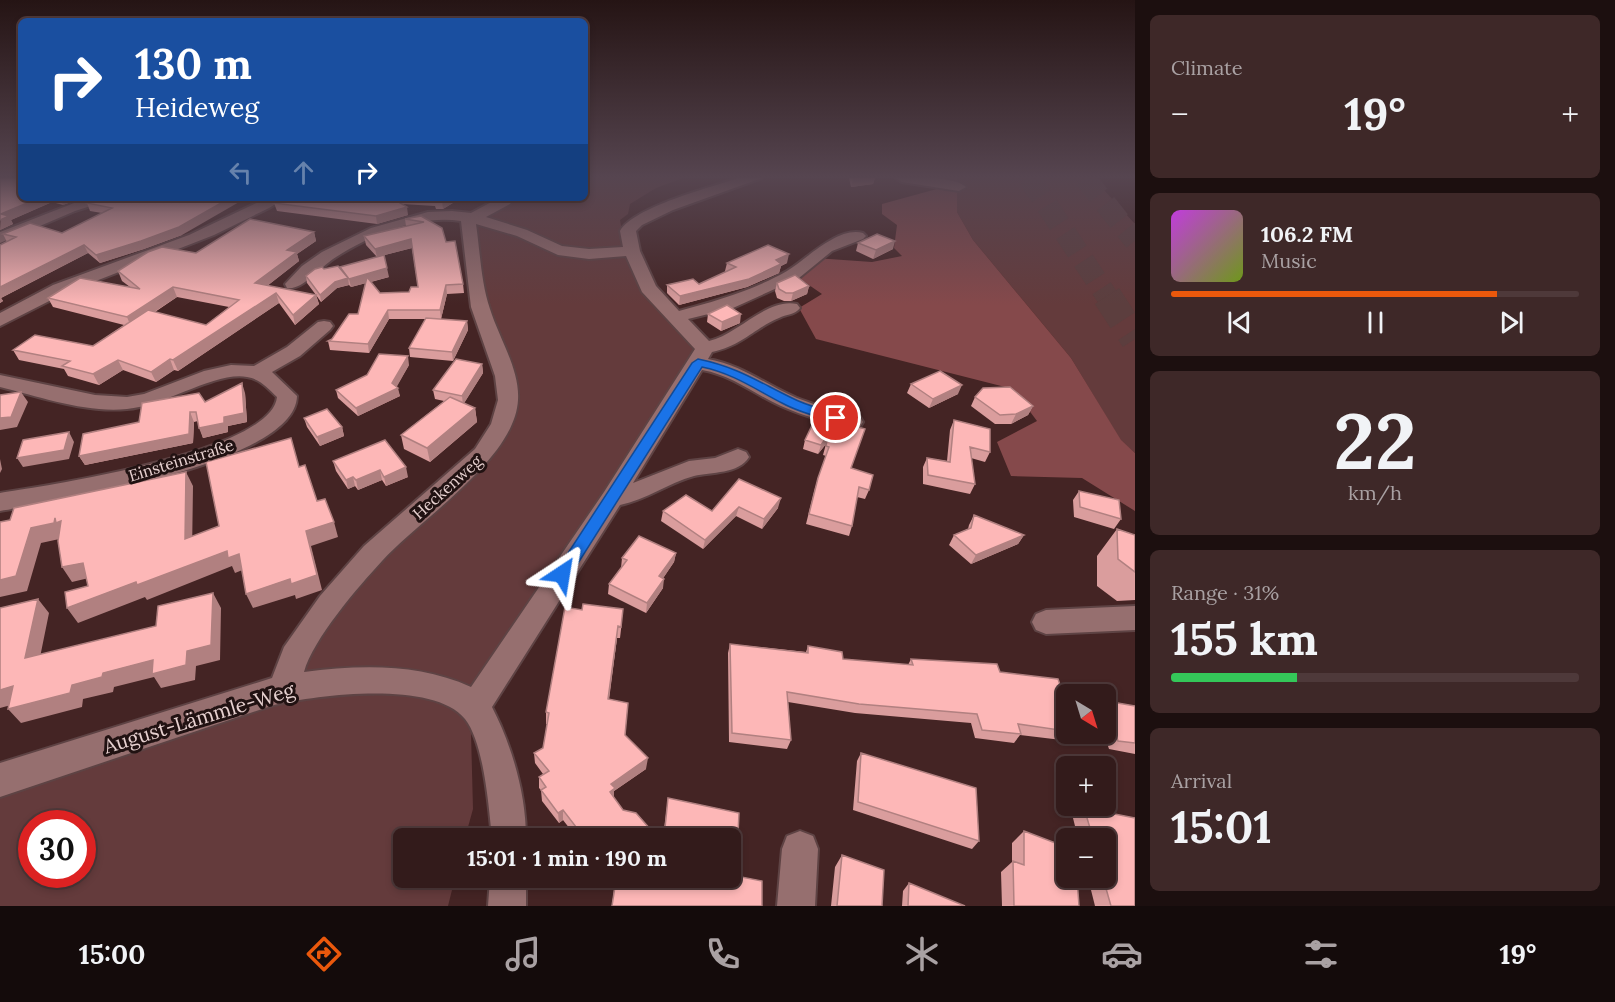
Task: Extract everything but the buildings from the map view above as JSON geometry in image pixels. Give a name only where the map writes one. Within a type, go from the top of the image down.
[{"type":"street","points":[[0,238],[41,220]]},
{"type":"street","points":[[0,321],[17,309],[81,279],[166,249],[229,220]]},
{"type":"street","points":[[293,284],[304,271],[337,249],[410,220]]},
{"type":"street","name":"Heckenweg","points":[[284,689],[294,656],[330,604],[373,553],[483,454],[502,424],[508,399],[507,388],[505,376],[480,307],[469,220]]},
{"type":"street","points":[[480,220],[522,233],[545,246],[564,252],[589,254],[632,251]]},
{"type":"street","points":[[642,220],[630,227],[627,233],[648,288],[676,317],[702,355],[720,367],[744,376],[789,402],[852,423]]},
{"type":"street","points":[[676,317],[727,304],[793,274],[826,248],[858,236]]},
{"type":"street","points":[[508,828],[501,772],[475,707],[612,498],[702,355],[772,314],[791,309]]},
{"type":"street","points":[[0,381],[101,404],[130,403],[157,397],[220,372],[259,371],[285,359],[309,342],[324,326]]},
{"type":"street","name":"Einsteinstraße","points":[[0,502],[159,470],[222,451],[256,435],[276,419],[286,407],[287,396],[277,382],[259,371]]},
{"type":"street","points":[[612,498],[628,495],[689,469],[718,465],[738,457]]},
{"type":"street","points":[[1046,622],[1135,618]]},
{"type":"street","name":"August-Lämmle-Weg","points":[[0,780],[284,689],[334,682],[401,682],[432,685],[449,690],[475,707]]},
{"type":"street","points":[[796,906],[800,849]]},
{"type":"street","points":[[507,906],[508,888]]},
{"type":"shaded area","points":[[620,220],[624,239],[641,273],[665,305],[705,348],[475,707],[471,733],[473,809],[468,828],[393,828],[393,888],[452,888],[448,906],[0,906],[0,780],[284,689],[330,604],[483,454],[508,400],[468,221]]},
{"type":"shaded area","points":[[891,220],[962,220],[973,240],[1071,358],[1121,440],[1135,453],[1135,511],[1082,478],[1011,476],[997,442],[1037,421],[1013,389],[816,339],[799,308],[822,294],[793,274],[815,258],[872,262],[902,256],[894,248],[897,225]]},
{"type":"shaded area","points":[[962,220],[1132,220],[1135,224],[1135,453],[1121,441],[1071,358],[973,240]]},
{"type":"tunnel","points":[[1057,220],[1108,298]]},
{"type":"tunnel","points":[[1119,220],[1135,241]]},
{"type":"tunnel","points":[[1107,296],[1135,339]]},
{"type":"route","points":[[562,574],[698,363],[720,367],[744,376],[789,402],[836,418]]}]
